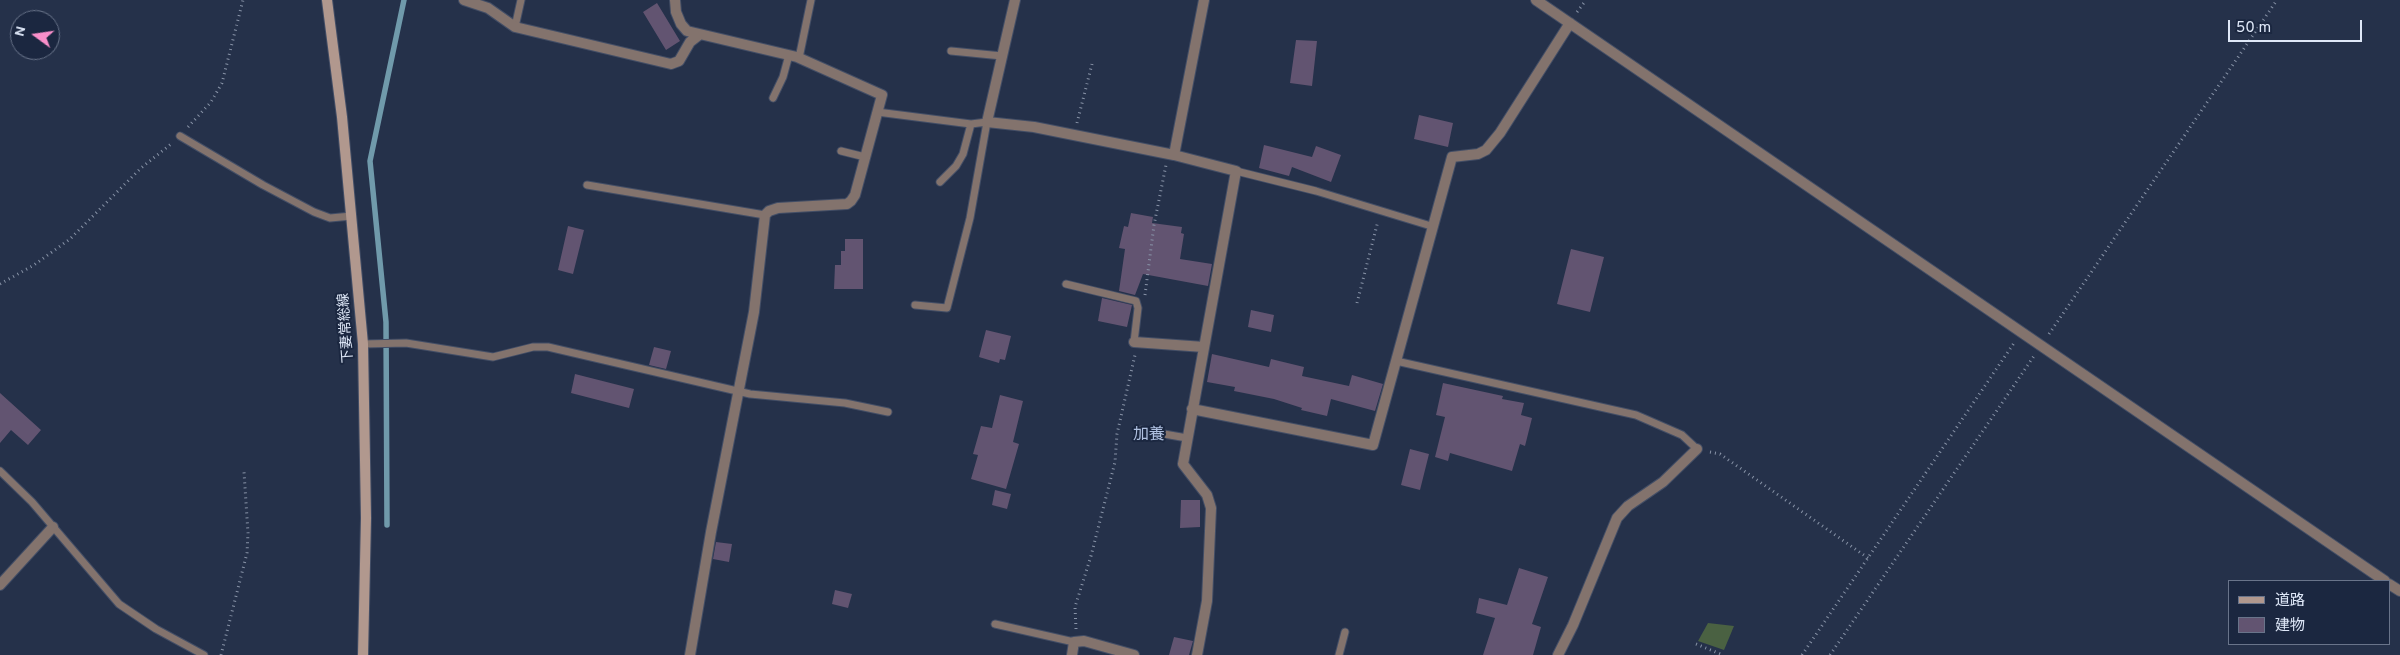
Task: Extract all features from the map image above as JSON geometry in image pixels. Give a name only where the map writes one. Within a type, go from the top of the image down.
[{"type":"main road","name":"下妻常総線","points":[[327,0],[352,216],[363,344],[366,518],[363,655]]},
{"type":"street","points":[[464,0],[488,8],[515,26],[671,64],[679,61],[690,42],[699,35]]},
{"type":"street","points":[[675,0],[676,12],[681,24],[687,30],[699,35],[794,57],[882,95],[855,195],[847,204],[778,208],[769,211],[765,216],[754,312],[690,655]]},
{"type":"street","points":[[1015,0],[987,122],[1001,122],[1174,155],[1236,171],[1182,464],[1207,495],[1212,508],[1207,601],[1197,655]]},
{"type":"street","points":[[1174,155],[1204,0]]},
{"type":"street","points":[[1536,0],[2040,347],[2384,580]]},
{"type":"street","points":[[1192,409],[1373,445],[1431,226],[1452,157],[1478,154],[1486,150],[1500,134],[1570,23]]},
{"type":"street","points":[[1134,342],[1204,347]]},
{"type":"street","points":[[1558,655],[1573,625],[1617,518],[1628,506],[1664,482],[1697,449]]},
{"type":"street","points":[[0,585],[53,527]]},
{"type":"street","points":[[1072,655],[1076,642],[1134,655]]},
{"type":"lane","points":[[515,26],[521,0]]},
{"type":"lane","points":[[774,98],[794,57],[811,0]]},
{"type":"lane","points":[[951,51],[1002,56]]},
{"type":"lane","points":[[877,112],[971,124],[987,122],[970,218],[947,308],[915,305]]},
{"type":"lane","points":[[940,182],[956,166],[963,154],[971,124]]},
{"type":"lane","points":[[180,136],[263,185],[314,212],[330,218],[352,216]]},
{"type":"lane","points":[[841,151],[865,157]]},
{"type":"lane","points":[[1236,171],[1431,226]]},
{"type":"lane","points":[[587,185],[765,216]]},
{"type":"lane","points":[[1066,284],[1136,301],[1138,308],[1134,342]]},
{"type":"lane","points":[[363,344],[393,343],[493,357],[533,347],[548,347],[738,391],[769,396],[845,403],[888,412]]},
{"type":"lane","points":[[1396,361],[1636,415],[1682,435],[1697,449]]},
{"type":"lane","points":[[1141,430],[1187,438]]},
{"type":"lane","points":[[0,471],[53,527],[119,604],[156,629],[204,655]]},
{"type":"lane","points":[[996,624],[1076,642]]},
{"type":"lane","points":[[1339,655],[1345,632]]},
{"type":"path","points":[[0,284],[34,265],[70,239],[141,168],[180,136],[211,102],[222,83],[243,0]]},
{"type":"path","points":[[1830,655],[2276,0]]},
{"type":"path","points":[[1072,135],[1092,64]]},
{"type":"path","points":[[1357,303],[1381,211]]},
{"type":"path","points":[[1802,655],[2020,333]]},
{"type":"path","points":[[1697,449],[1720,454],[1868,558]]},
{"type":"path","points":[[1076,642],[1076,607],[1115,462]]},
{"type":"path","points":[[221,655],[247,553],[248,533],[244,472]]},
{"type":"path","points":[[1696,644],[1723,655]]},
{"type":"green space","points":[[1708,623],[1734,626],[1724,650],[1698,641]]},
{"type":"building","points":[[657,3],[680,41],[666,50],[643,12]]},
{"type":"building","points":[[1296,40],[1317,41],[1312,86],[1290,83]]},
{"type":"building","points":[[1419,115],[1453,123],[1448,147],[1414,139]]},
{"type":"building","points":[[1264,145],[1312,157],[1316,146],[1341,155],[1331,182],[1292,167],[1289,176],[1259,168]]},
{"type":"building","points":[[1131,213],[1153,217],[1152,223],[1182,227],[1181,233],[1184,234],[1180,259],[1212,264],[1208,286],[1143,274],[1135,295],[1119,291],[1125,249],[1119,248],[1124,226],[1128,227]]},
{"type":"building","points":[[568,226],[584,230],[573,274],[558,270]]},
{"type":"building","points":[[845,239],[863,239],[863,289],[834,289],[835,265],[841,265],[841,251],[845,251]]},
{"type":"building","points":[[1571,249],[1604,257],[1590,312],[1557,304]]},
{"type":"building","points":[[1102,298],[1132,305],[1127,327],[1098,321]]},
{"type":"building","points":[[1251,310],[1274,315],[1271,332],[1248,327]]},
{"type":"building","points":[[986,330],[1011,336],[1005,360],[1000,359],[999,363],[979,357]]},
{"type":"building","points":[[654,347],[671,351],[666,369],[649,365]]},
{"type":"building","points":[[1212,354],[1269,367],[1271,359],[1304,367],[1302,376],[1349,386],[1352,375],[1383,384],[1375,411],[1331,399],[1327,416],[1301,410],[1302,408],[1274,399],[1234,391],[1235,387],[1207,382]]},
{"type":"building","points":[[575,374],[634,389],[629,408],[571,393]]},
{"type":"building","points":[[1443,383],[1503,396],[1502,399],[1524,403],[1521,415],[1532,418],[1525,446],[1520,444],[1512,471],[1450,453],[1448,461],[1435,457],[1445,417],[1436,415]]},
{"type":"building","points":[[0,393],[41,430],[28,445],[11,430],[0,443]]},
{"type":"building","points":[[1000,395],[1023,401],[1013,442],[1019,444],[1006,489],[971,479],[978,455],[973,454],[981,426],[992,428]]},
{"type":"building","points":[[1410,449],[1429,454],[1420,490],[1401,485]]},
{"type":"building","points":[[995,490],[1011,494],[1007,509],[992,505]]},
{"type":"building","points":[[1181,500],[1200,500],[1200,527],[1180,528]]},
{"type":"building","points":[[716,542],[732,544],[729,562],[713,559]]},
{"type":"building","points":[[1519,568],[1548,577],[1532,624],[1541,627],[1533,655],[1483,655],[1495,618],[1476,613],[1479,598],[1507,605]]},
{"type":"building","points":[[835,590],[852,594],[848,608],[832,604]]},
{"type":"building","points":[[1174,637],[1193,641],[1189,655],[1169,655]]},
{"type":"waterway","points":[[387,525],[386,322],[370,161],[404,0]]},
{"type":"district","name":"加養","points":[[1149,436]]}]
